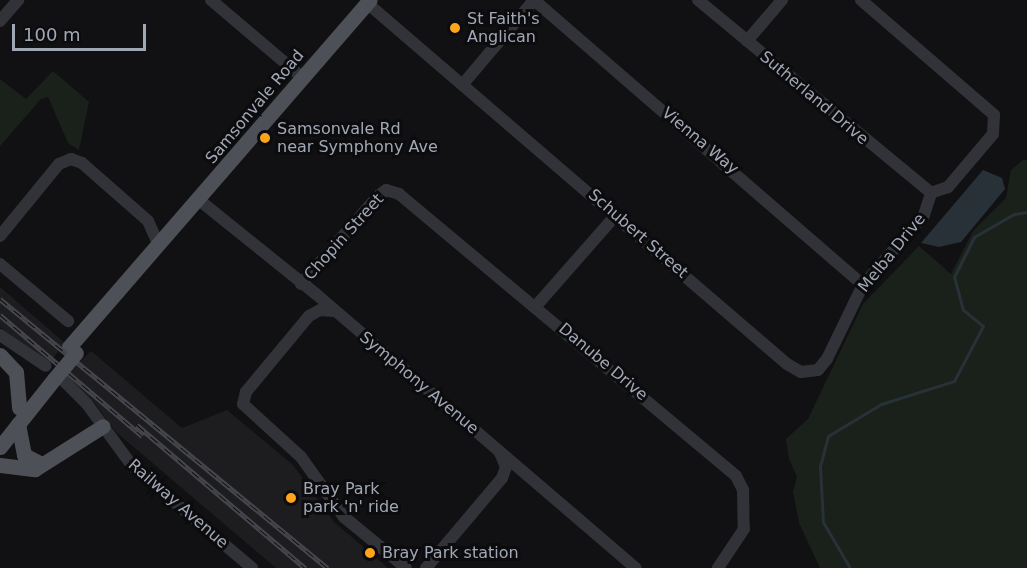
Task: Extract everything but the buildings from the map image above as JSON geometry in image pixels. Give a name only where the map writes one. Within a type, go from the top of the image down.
[{"type":"main road","name":"Samsonvale Road","points":[[0,432],[19,408],[164,249],[168,235],[369,2]]},
{"type":"main road","points":[[0,355],[16,372],[19,408]]},
{"type":"main road","name":"Samsonvale Road","points":[[0,447],[52,374]]},
{"type":"main road","points":[[18,424],[24,454],[42,464]]},
{"type":"main road","points":[[0,465],[27,469],[42,464],[103,426]]},
{"type":"street","points":[[0,21],[18,0]]},
{"type":"street","points":[[211,0],[303,78]]},
{"type":"street","points":[[369,2],[463,84],[534,0]]},
{"type":"street","name":"Vienna Way","points":[[534,0],[863,285]]},
{"type":"street","name":"Sutherland Drive","points":[[698,0],[931,193]]},
{"type":"street","points":[[747,41],[782,0]]},
{"type":"street","name":"Melba Drive","points":[[818,370],[863,285],[924,215],[931,193],[948,187],[993,134],[995,120],[991,110],[861,0]]},
{"type":"street","name":"Schubert Street","points":[[463,84],[787,364],[801,372],[818,370]]},
{"type":"street","points":[[0,236],[59,164],[71,159],[82,163],[168,235]]},
{"type":"street","name":"Chopin Street","points":[[305,287],[386,190]]},
{"type":"street","name":"Danube Drive","points":[[386,190],[399,194],[537,306],[736,476],[743,490],[744,529],[718,568]]},
{"type":"street","name":"Symphony Avenue","points":[[200,200],[636,568]]},
{"type":"street","points":[[537,306],[616,215]]},
{"type":"street","points":[[148,220],[163,226],[168,235]]},
{"type":"street","points":[[0,264],[68,321]]},
{"type":"street","points":[[305,287],[313,302],[309,316]]},
{"type":"street","points":[[334,311],[320,310],[309,316],[246,392],[243,404],[301,457],[345,517],[406,568]]},
{"type":"street","name":"Railway Avenue","points":[[0,335],[52,374],[103,426],[133,467],[252,568]]},
{"type":"street","points":[[426,568],[502,478],[506,466],[500,453]]},
{"type":"street","points":[[502,478],[516,473],[531,478]]},
{"type":"shaded area","points":[[53,71],[89,102],[79,150],[68,143],[48,97],[41,99],[0,146],[0,79],[26,99]]},
{"type":"shaded area","points":[[1023,160],[1027,160],[1027,568],[820,568],[799,523],[793,492],[797,477],[789,459],[786,439],[808,419],[863,304],[919,246],[951,274],[973,231],[1006,198],[1011,170]]},
{"type":"shaded area","points":[[983,170],[1002,178],[1005,189],[961,242],[939,247],[921,243]]},
{"type":"shaded area","points":[[0,287],[65,343],[49,363],[0,327]]},
{"type":"shaded area","points":[[91,351],[182,428],[227,410],[293,465],[334,522],[388,568],[276,568],[116,432],[93,401],[65,377]]},
{"type":"waterway","points":[[850,568],[823,522],[820,466],[828,436],[881,404],[954,381],[983,326],[963,310],[954,277],[974,237],[1014,214],[1027,212]]},
{"type":"railway","points":[[0,299],[328,568]]},
{"type":"railway","points":[[0,315],[142,436]]},
{"type":"railway","points":[[137,425],[305,568]]},
{"type":"place","name":"St Faith's Anglican","points":[[455,28]]},
{"type":"place","name":"Samsonvale Rd near Symphony Ave","points":[[265,138]]},
{"type":"place","name":"Bray Park park 'n' ride","points":[[291,498]]},
{"type":"place","name":"Bray Park station","points":[[370,553]]}]
